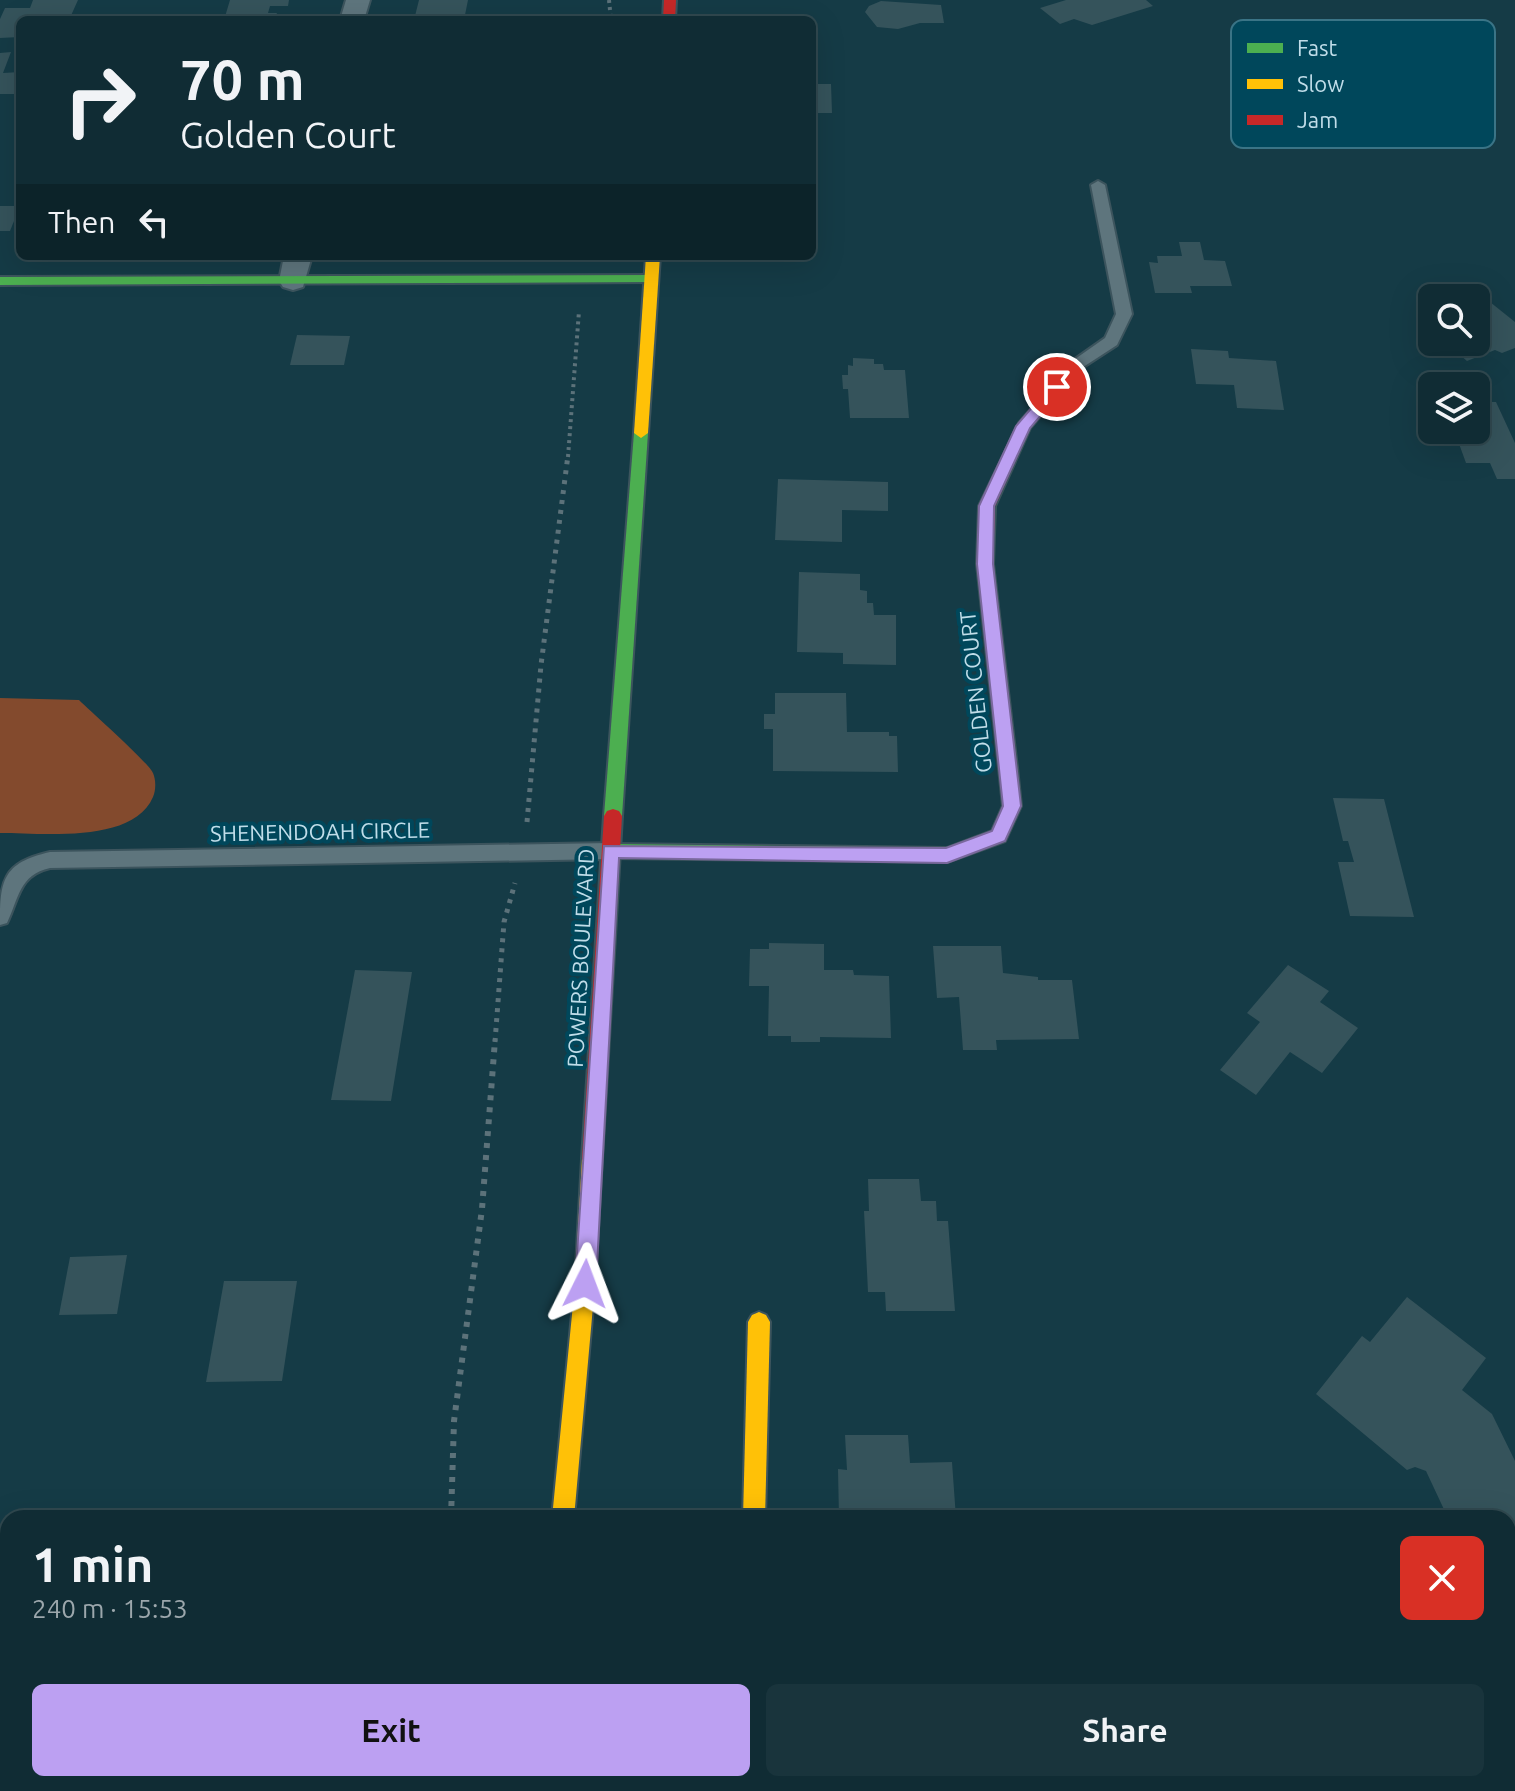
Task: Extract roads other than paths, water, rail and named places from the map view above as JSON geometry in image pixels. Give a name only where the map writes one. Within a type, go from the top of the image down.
[{"type":"street","name":"POWERS BOULEVARD","points":[[564,1510],[585,1284],[611,851],[653,260]]},
{"type":"street","points":[[0,281],[296,269],[582,280],[651,279]]},
{"type":"street","name":"GOLDEN COURT","points":[[611,851],[947,855],[999,836],[1012,806],[985,564],[987,506],[1024,426],[1074,368]]},
{"type":"street","points":[[754,1510],[759,1322]]},
{"type":"lane","points":[[1074,368],[1111,341],[1124,314],[1098,185]]},
{"type":"lane","name":"SHENENDOAH CIRCLE","points":[[0,917],[11,885],[22,870],[31,863],[50,860],[611,851]]}]
